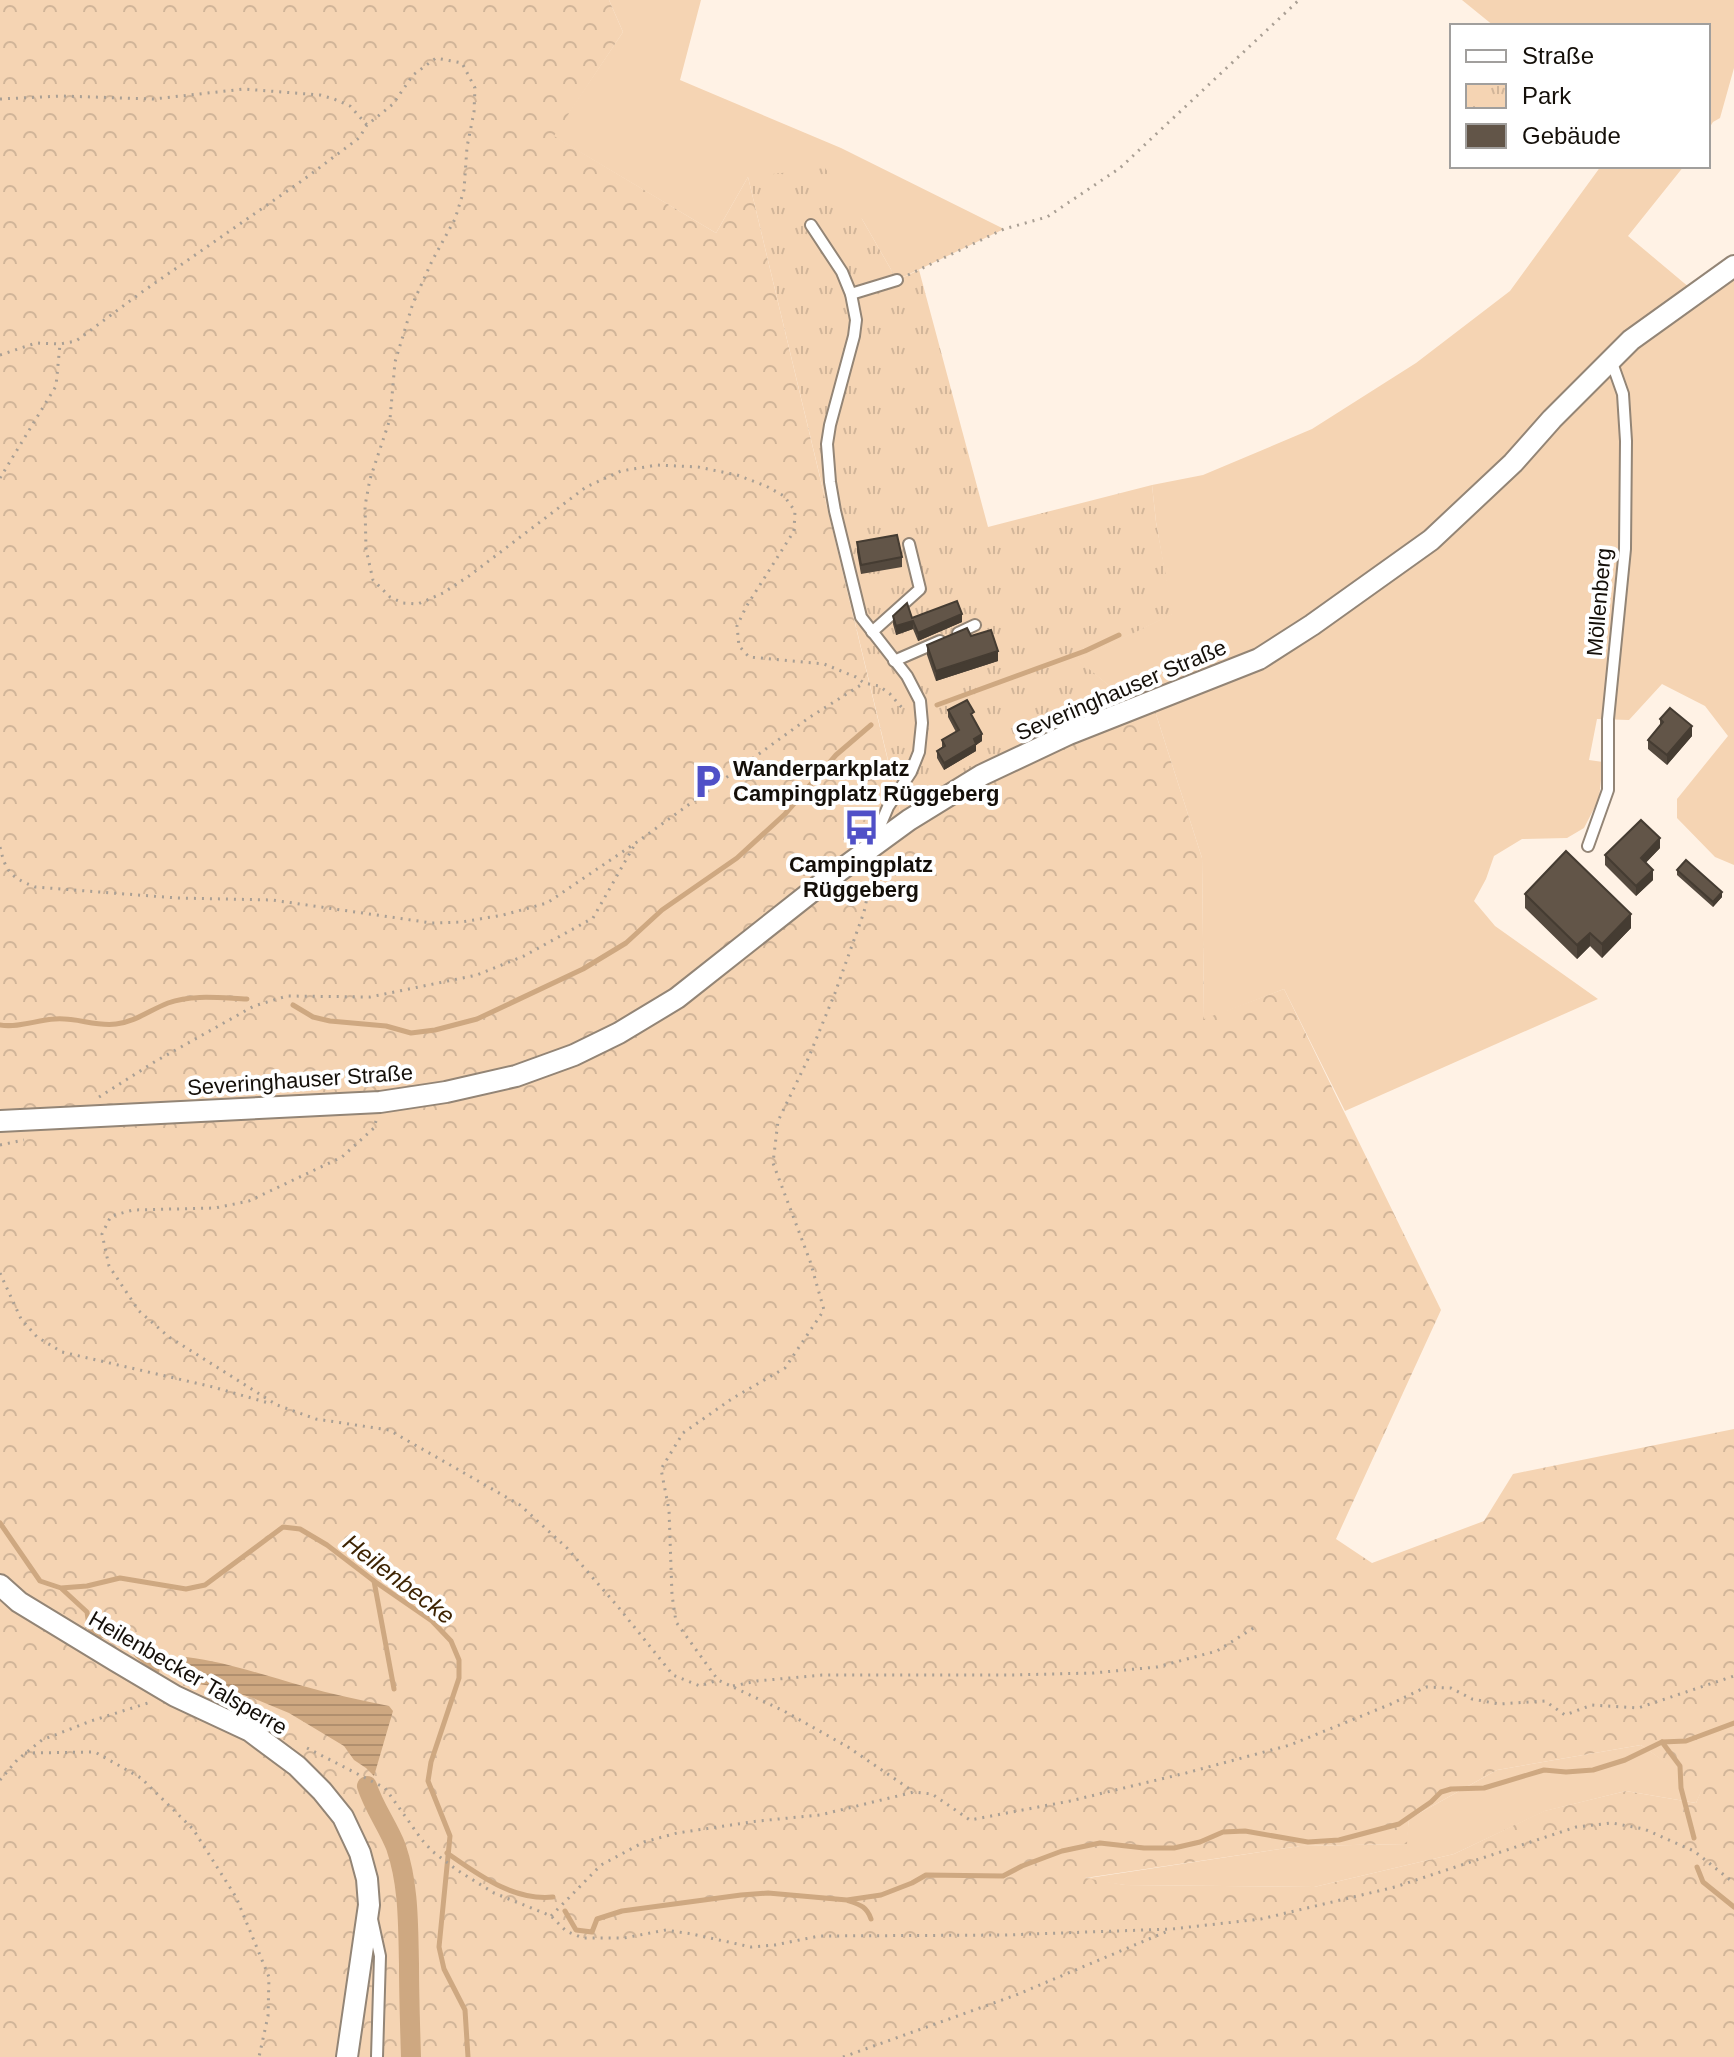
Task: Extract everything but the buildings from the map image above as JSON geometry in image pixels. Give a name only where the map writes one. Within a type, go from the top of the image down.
[{"type":"street","name":"Severinghauser Straße","points":[[0,1121],[380,1102],[446,1092],[516,1076],[574,1055],[619,1033],[677,998],[878,842],[982,775],[1069,734],[1259,659],[1312,625],[1431,540],[1513,463],[1631,340],[1734,266]]},
{"type":"street","name":"Heilenbecker Talsperre","points":[[0,1585],[19,1602],[175,1696],[250,1731],[297,1766],[343,1817],[360,1853],[367,1879],[369,1905],[347,2057]]},
{"type":"lane","points":[[811,225],[842,272],[851,294],[856,320],[827,444],[830,482],[849,570],[861,617],[907,676],[920,701],[922,723],[919,752],[911,772],[888,807],[880,826],[878,842]]},
{"type":"lane","points":[[851,294],[897,280]]},
{"type":"lane","name":"Möllenberg","points":[[1588,846],[1608,790],[1608,719],[1625,549],[1623,394],[1611,360]]},
{"type":"lane","points":[[872,632],[920,589],[909,544]]},
{"type":"lane","points":[[894,661],[975,625]]},
{"type":"lane","name":"Heilenbecker Talsperre","points":[[369,1905],[380,1956],[377,2057]]},
{"type":"path","points":[[897,280],[1004,229],[1047,217],[1120,168],[1299,0]]},
{"type":"path","points":[[0,355],[36,343],[76,341],[221,234],[303,180],[359,138],[367,125],[393,104],[413,75],[436,58],[462,63],[475,88],[464,190],[455,219],[432,261],[395,362],[390,419],[370,479],[365,506],[366,549],[373,580],[390,597],[403,603],[418,604],[469,576],[586,487],[621,471],[657,465],[698,467],[737,475],[784,496],[795,511],[794,531],[737,626],[739,646],[749,657],[824,664],[864,683],[879,686],[922,723]]},
{"type":"path","points":[[0,99],[62,96],[154,99],[244,89],[320,95],[334,99],[350,106],[367,125]]},
{"type":"path","points":[[0,478],[56,386],[60,344]]},
{"type":"path","points":[[0,847],[13,878],[35,887],[177,898],[272,900],[432,923],[503,915],[547,903],[810,717],[864,683]]},
{"type":"path","points":[[72,1116],[156,1061],[254,1006],[287,996],[370,997],[477,975],[524,956],[593,918],[637,842]]},
{"type":"path","points":[[878,842],[864,912],[808,1059],[778,1121],[773,1163],[810,1261],[824,1310],[785,1368],[733,1398],[683,1433],[661,1469],[669,1510],[676,1622],[718,1680],[784,1711],[848,1747],[914,1792]]},
{"type":"path","points":[[277,1405],[169,1337],[139,1311],[109,1266],[102,1234],[111,1216],[133,1210],[215,1208],[249,1201],[342,1157],[374,1128],[380,1102]]},
{"type":"path","points":[[0,1273],[21,1319],[37,1337],[62,1352],[213,1387],[316,1419],[389,1430],[509,1498],[567,1548],[673,1675],[700,1686],[718,1680]]},
{"type":"path","points":[[732,1686],[822,1675],[1093,1673],[1157,1667],[1217,1651],[1255,1627]]},
{"type":"path","points":[[551,1916],[601,1865],[644,1842],[677,1833],[820,1815],[914,1792],[932,1794],[970,1820],[1070,1801],[1290,1745],[1426,1687],[1451,1688],[1472,1699],[1499,1704],[1545,1701],[1565,1715],[1592,1705],[1638,1708],[1734,1676]]},
{"type":"path","points":[[0,1780],[42,1740],[91,1721],[175,1696]]},
{"type":"path","points":[[296,1742],[385,1788],[422,1840],[457,1870],[494,1893],[551,1916],[566,1931],[583,1938],[624,1938],[666,1930],[751,1947],[819,1936],[1005,1935],[1172,1929],[1261,1919],[1395,1887],[1576,1827],[1612,1823],[1644,1829],[1694,1851],[1734,1883]]},
{"type":"path","points":[[25,1753],[95,1752],[141,1778],[193,1829],[236,1897],[269,1977],[268,2016],[259,2057]]},
{"type":"path","points":[[843,2057],[1016,1995],[1172,1929]]},
{"type":"green space","points":[[0,0],[609,0],[623,32],[554,136],[716,233],[748,177],[905,832],[984,784],[1154,708],[1202,858],[1204,1019],[1284,989],[1441,1310],[1336,1539],[1372,1563],[1484,1521],[1513,1474],[1734,1429],[1734,2057],[0,2057]],"holes":[[[1641,1745],[1702,1789],[1696,1803],[1626,1791],[1544,1811],[1454,1854],[1314,1887],[1125,1885],[1085,1878],[1300,1846],[1407,1844],[1409,1819],[1497,1770]]]},
{"type":"green space","points":[[609,0],[701,0],[680,80],[841,148],[1004,229],[897,280],[862,219],[748,177],[716,233],[553,136],[623,32]]},
{"type":"green space","points":[[1462,0],[1734,0],[1734,68],[1720,118],[1710,127],[1710,24],[1492,24]]},
{"type":"green space","points":[[825,168],[862,219],[897,280],[919,270],[988,527],[1152,485],[1173,614],[1078,660],[1127,700],[991,760],[901,814],[748,177]]},
{"type":"green space","points":[[1600,168],[1682,168],[1628,236],[1690,288],[1539,425],[1433,528],[1253,654],[1148,694],[1127,700],[1077,660],[1172,614],[1152,485],[1203,475],[1312,429],[1416,363],[1510,291]]},
{"type":"green space","points":[[1734,274],[1734,865],[1715,857],[1677,818],[1677,799],[1728,736],[1705,706],[1662,684],[1629,720],[1597,719],[1589,760],[1603,762],[1599,799],[1584,828],[1567,838],[1522,839],[1494,856],[1474,901],[1495,926],[1598,999],[1345,1111],[1284,989],[1204,1020],[1202,858],[1154,708],[1348,608],[1624,358]]},
{"type":"green space","points":[[1641,1745],[1703,1788],[1696,1803],[1626,1791],[1545,1811],[1454,1854],[1314,1887],[1125,1885],[1082,1879],[1300,1846],[1406,1844],[1409,1819],[1497,1770]]},
{"type":"shaded area","points":[[186,1657],[230,1665],[324,1692],[389,1706],[393,1711],[374,1776],[354,1760],[344,1746],[289,1713],[218,1687],[179,1681],[180,1664]]},
{"type":"waterway","points":[[937,705],[1085,651],[1119,635]]},
{"type":"waterway","points":[[293,1005],[313,1017],[386,1026],[411,1033],[477,1019],[583,969],[626,943],[662,910],[737,858],[785,814],[836,755],[871,725]]},
{"type":"waterway","points":[[0,1025],[63,1019],[116,1024],[187,998],[247,999]]},
{"type":"waterway","name":"Heilenbecke","points":[[0,1523],[40,1581],[61,1588],[120,1578],[186,1589],[205,1585],[283,1527],[300,1529],[432,1621],[451,1641],[459,1660],[459,1678],[431,1762],[428,1781],[450,1836],[439,1947],[444,1969],[465,2010],[468,2057]]},
{"type":"waterway","points":[[374,1581],[394,1689]]},
{"type":"waterway","points":[[62,1589],[87,1612],[94,1635],[121,1637],[157,1671]]},
{"type":"waterway","points":[[565,1911],[576,1930],[592,1932],[597,1919],[622,1911],[768,1893],[847,1900],[881,1895],[926,1875],[1003,1876],[1062,1851],[1100,1843],[1174,1848],[1223,1832],[1245,1831],[1308,1842],[1339,1840],[1399,1824],[1441,1792],[1451,1789],[1484,1788],[1544,1770],[1593,1770],[1625,1760],[1662,1742],[1686,1741],[1734,1723]]},
{"type":"waterway","points":[[1662,1742],[1680,1766],[1681,1788],[1694,1838]]},
{"type":"waterway","points":[[367,1786],[396,1847],[406,1890],[411,2057]]},
{"type":"waterway","points":[[447,1853],[510,1891],[553,1897]]},
{"type":"waterway","points":[[1697,1867],[1703,1882],[1734,1907]]},
{"type":"waterway","points":[[849,1901],[863,1907],[871,1919]]},
{"type":"place","name":"Wanderparkplatz Campingplatz Rüggeberg","points":[[707,781]]},
{"type":"place","name":"Campingplatz Rüggeberg","points":[[861,828]]}]
